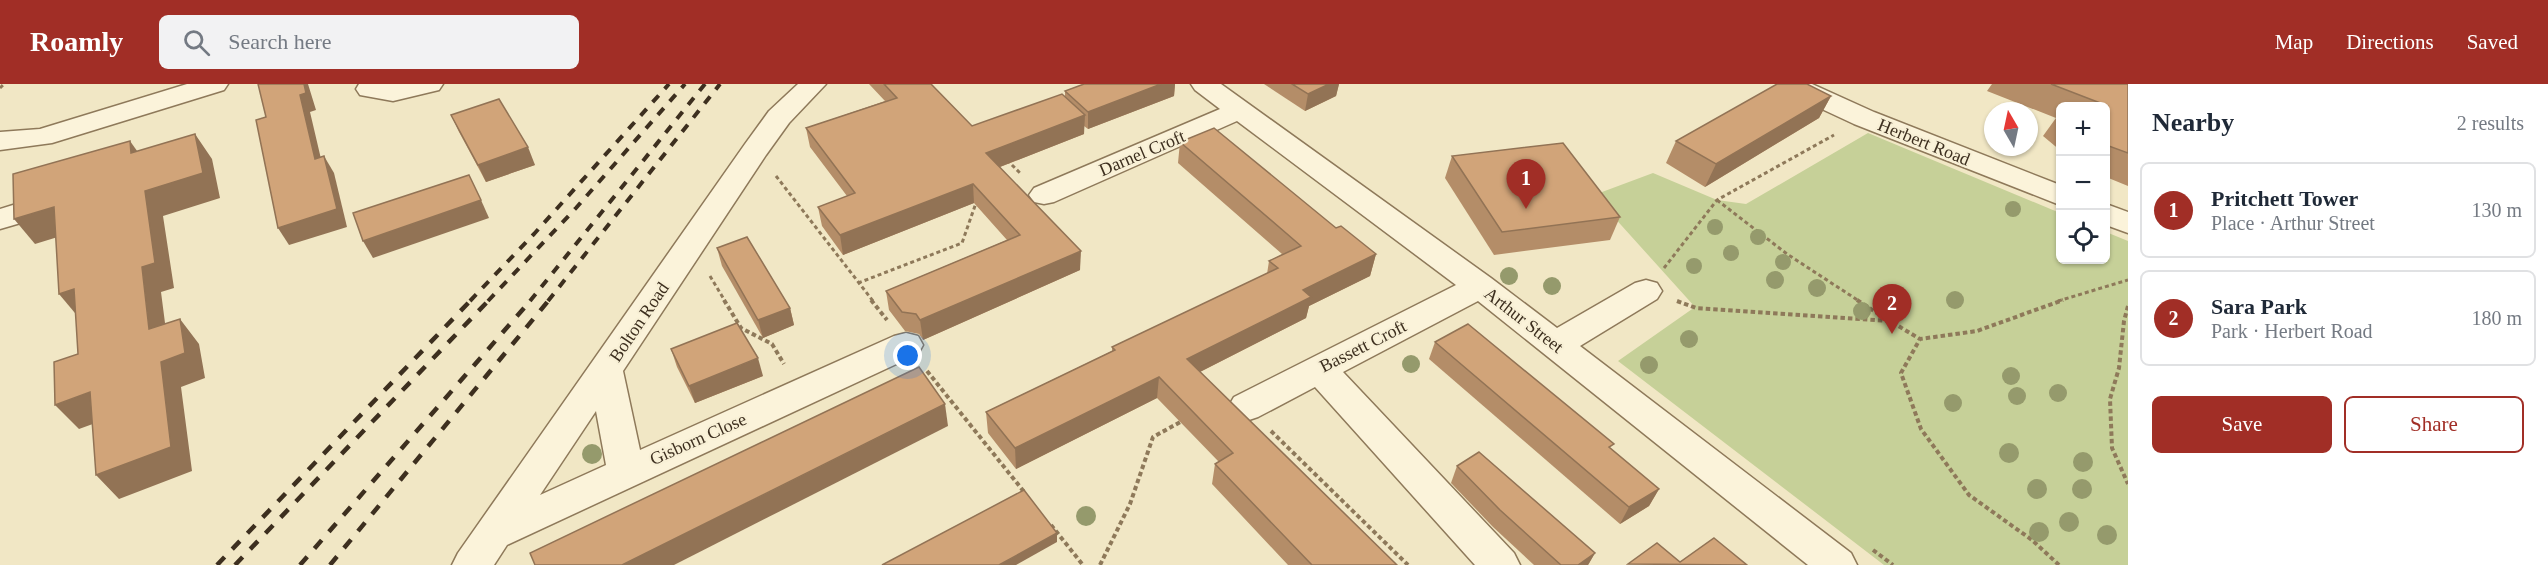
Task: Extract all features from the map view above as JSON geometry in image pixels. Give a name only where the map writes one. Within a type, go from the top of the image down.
[{"type":"street","points":[[0,141],[42,137],[215,84]]},
{"type":"street","points":[[372,84],[369,89],[383,94],[401,93],[430,84]]},
{"type":"street","name":"Bolton Road","points":[[472,565],[755,150],[779,117],[813,84]]},
{"type":"street","name":"Arthur Street","points":[[1204,84],[1480,286],[1837,565]]},
{"type":"street","name":"Herbert Road","points":[[1790,84],[1864,118],[2056,194]]},
{"type":"street","name":"Darnel Croft","points":[[1044,195],[1240,110]]},
{"type":"street","points":[[2110,216],[2128,223]]},
{"type":"street","name":"Bassett Croft","points":[[1246,406],[1480,286]]},
{"type":"street","points":[[1554,345],[1646,291]]},
{"type":"street","name":"Gisborn Close","points":[[491,534],[906,345]]},
{"type":"street","points":[[1319,369],[1500,565]]},
{"type":"street","points":[[606,371],[626,472]]},
{"type":"path","points":[[0,88],[4,84]]},
{"type":"path","points":[[1864,118],[1717,200],[1646,291],[1696,308],[1890,321]]},
{"type":"path","points":[[755,150],[906,345],[1031,501]]},
{"type":"path","points":[[1002,155],[1044,195]]},
{"type":"path","points":[[858,283],[962,243],[978,198]]},
{"type":"path","points":[[1717,200],[1787,254],[1920,339],[1977,332],[2049,304],[2128,280]]},
{"type":"path","points":[[690,246],[741,328],[772,344],[801,393]]},
{"type":"path","points":[[2128,306],[2124,321],[2119,368],[2110,399],[2112,448],[2128,484]]},
{"type":"path","points":[[1920,339],[1901,373],[1921,429],[1970,495],[2032,540],[2059,565]]},
{"type":"path","points":[[1246,406],[1408,565]]},
{"type":"path","points":[[1100,565],[1130,504],[1153,437],[1192,416]]},
{"type":"path","points":[[1046,519],[1083,565]]},
{"type":"green space","points":[[1868,133],[2056,211],[2056,264],[2110,264],[2110,234],[2128,241],[2128,565],[1884,565],[1618,361],[1695,307],[1594,195],[1653,173],[1717,200],[1746,204]]},
{"type":"building","points":[[258,84],[304,84],[306,93],[300,95],[315,159],[324,156],[337,209],[278,228],[256,120],[266,117]]},
{"type":"building","points":[[884,84],[931,84],[972,126],[1062,94],[1085,115],[986,153],[1081,251],[920,320],[916,314],[902,312],[886,291],[1020,235],[973,184],[840,235],[818,207],[855,193],[806,128],[897,98]]},
{"type":"building","points":[[1084,84],[1161,84],[1088,112],[1065,91]]},
{"type":"building","points":[[1292,84],[1329,84],[1308,94]]},
{"type":"building","points":[[1777,84],[1807,84],[1831,96],[1716,164],[1676,141]]},
{"type":"building","points":[[2051,84],[2128,84],[2128,153],[2110,146],[2110,102],[2098,102]]},
{"type":"building","points":[[499,99],[528,147],[478,165],[451,115]]},
{"type":"building","points":[[1214,128],[1336,228],[1341,226],[1376,254],[1303,290],[1311,297],[1187,359],[1397,565],[1312,565],[1215,464],[1233,453],[1159,377],[1015,448],[986,412],[1115,350],[1112,347],[1278,268],[1269,261],[1301,246],[1180,142]]},
{"type":"building","points":[[195,134],[203,173],[145,191],[155,263],[142,267],[149,329],[180,319],[185,353],[161,362],[171,447],[96,475],[90,392],[55,405],[54,362],[78,354],[74,289],[59,294],[54,207],[14,219],[13,174],[130,141],[131,153]]},
{"type":"building","points":[[1563,143],[1620,217],[1502,232],[1452,156]]},
{"type":"building","points":[[469,175],[481,200],[363,241],[353,213]]},
{"type":"building","points":[[747,237],[790,308],[758,320],[717,248]]},
{"type":"building","points":[[737,323],[758,358],[689,386],[671,349]]},
{"type":"building","points":[[1468,324],[1614,444],[1609,447],[1659,489],[1629,507],[1435,342]]},
{"type":"building","points":[[919,367],[945,404],[622,565],[535,565],[530,553]]},
{"type":"building","points":[[1479,452],[1595,553],[1578,565],[1561,565],[1500,510],[1457,466]]},
{"type":"building","points":[[1024,490],[1057,533],[999,565],[882,565]]},
{"type":"building","points":[[1714,538],[1747,565],[1628,564],[1657,543],[1680,562]]},
{"type":"railway","points":[[470,301],[534,234],[669,84]]},
{"type":"railway","points":[[488,301],[576,208],[685,84]]},
{"type":"railway","points":[[530,301],[705,84]]},
{"type":"railway","points":[[548,301],[720,84]]},
{"type":"railway","points":[[217,565],[471,300]]},
{"type":"railway","points":[[235,565],[489,300]]},
{"type":"railway","points":[[300,565],[531,300]]},
{"type":"railway","points":[[330,565],[549,300]]},
{"type":"place","name":"Pritchett Tower","points":[[1526,209]]},
{"type":"place","name":"Sara Park","points":[[1892,334]]}]
